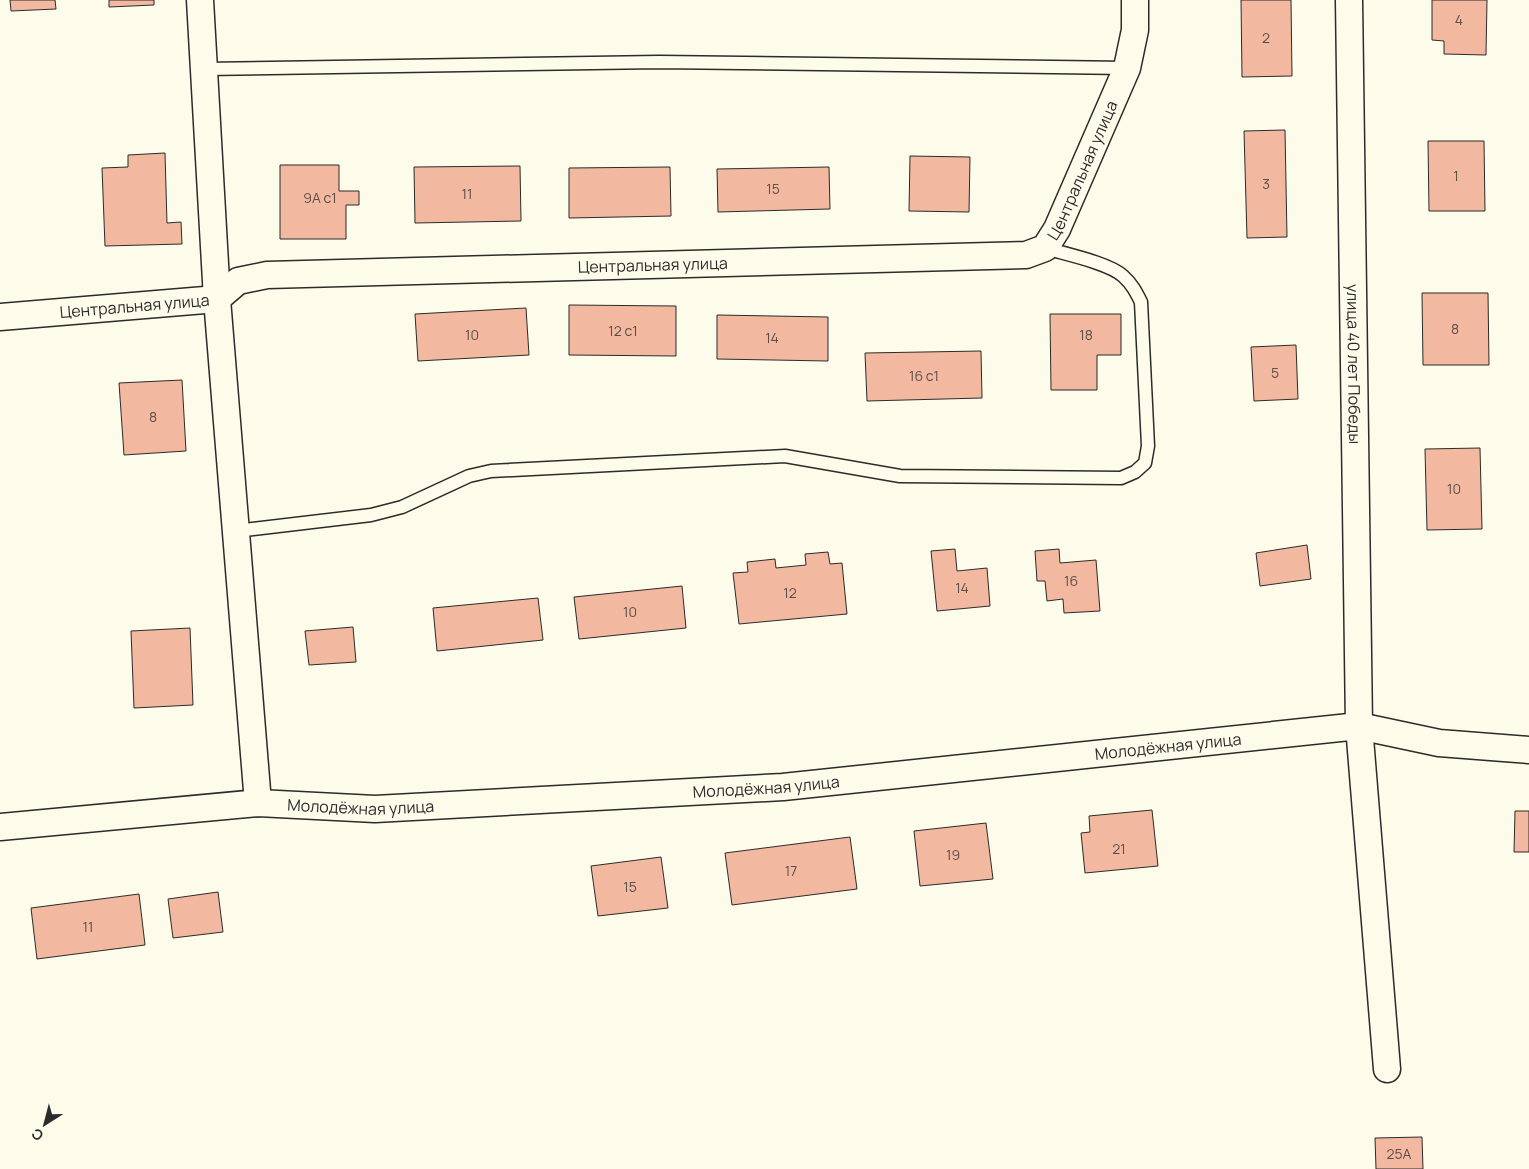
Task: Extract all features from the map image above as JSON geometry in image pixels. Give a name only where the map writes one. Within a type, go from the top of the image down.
[{"type":"street","points":[[200,0],[217,299],[258,803]]},
{"type":"street","name":"Центральная улица","points":[[0,317],[217,299],[238,281],[267,275],[1026,255],[1044,248],[1057,229],[1128,68],[1135,30],[1135,0]]},
{"type":"street","name":"улица 40 лет Победы","points":[[1349,0],[1359,726],[1387,1069]]},
{"type":"street","name":"Молодёжная улица","points":[[0,827],[258,803],[375,809],[783,787],[1359,726],[1439,743],[1529,750]]},
{"type":"lane","points":[[204,69],[659,62],[1128,68]]},
{"type":"lane","points":[[236,531],[371,515],[402,507],[469,476],[490,471],[785,456],[900,476],[1120,478],[1135,472],[1145,463],[1148,446],[1141,302],[1133,286],[1121,274],[1106,267],[1044,248]]},
{"type":"building","points":[[10,0],[55,0],[56,9],[11,11]]},
{"type":"building","points":[[109,0],[154,0],[154,5],[109,7]]},
{"type":"building","points":[[1241,0],[1291,0],[1292,76],[1242,77]]},
{"type":"building","points":[[1432,0],[1487,0],[1486,55],[1444,54],[1444,41],[1432,40]]},
{"type":"building","points":[[1285,130],[1287,237],[1247,238],[1244,131]]},
{"type":"building","points":[[1428,141],[1484,141],[1485,211],[1429,211]]},
{"type":"building","points":[[165,153],[167,223],[181,222],[182,244],[105,246],[102,168],[128,167],[128,155]]},
{"type":"building","points":[[910,156],[970,157],[969,212],[909,211]]},
{"type":"building","points":[[280,165],[339,165],[339,191],[359,191],[359,205],[346,205],[346,239],[280,239]]},
{"type":"building","points":[[520,166],[521,221],[415,223],[414,167]]},
{"type":"building","points":[[670,167],[671,216],[569,218],[569,168]]},
{"type":"building","points":[[829,167],[830,209],[718,212],[717,169]]},
{"type":"building","points":[[1422,293],[1488,293],[1489,365],[1423,365]]},
{"type":"building","points":[[569,305],[676,306],[676,356],[569,355]]},
{"type":"building","points":[[526,308],[529,355],[418,361],[415,314]]},
{"type":"building","points":[[1050,314],[1121,314],[1121,355],[1097,355],[1097,390],[1051,390]]},
{"type":"building","points":[[717,315],[828,317],[828,361],[717,359]]},
{"type":"building","points":[[1296,345],[1298,399],[1254,401],[1251,347]]},
{"type":"building","points":[[981,351],[982,398],[867,401],[865,353]]},
{"type":"building","points":[[182,380],[186,451],[124,455],[119,383]]},
{"type":"building","points":[[1480,448],[1482,529],[1427,530],[1425,449]]},
{"type":"building","points":[[1307,545],[1311,579],[1260,586],[1256,553]]},
{"type":"building","points":[[955,549],[957,571],[987,568],[990,606],[937,611],[931,551]]},
{"type":"building","points":[[1059,549],[1060,563],[1096,560],[1100,611],[1064,613],[1063,599],[1047,601],[1045,581],[1037,581],[1035,551]]},
{"type":"building","points":[[828,552],[830,564],[842,563],[847,614],[739,624],[733,573],[748,572],[747,562],[775,559],[776,568],[806,565],[805,554]]},
{"type":"building","points":[[682,586],[686,628],[579,639],[574,597]]},
{"type":"building","points":[[538,598],[543,640],[437,651],[433,608]]},
{"type":"building","points":[[353,627],[356,662],[309,665],[305,631]]},
{"type":"building","points":[[190,628],[193,705],[134,708],[131,631]]},
{"type":"building","points":[[1152,810],[1158,866],[1085,873],[1081,833],[1090,832],[1089,816]]},
{"type":"building","points":[[1515,811],[1529,811],[1529,852],[1514,852]]},
{"type":"building","points":[[986,823],[993,879],[920,886],[914,831]]},
{"type":"building","points":[[850,837],[857,889],[732,905],[725,853]]},
{"type":"building","points":[[661,857],[668,908],[598,916],[591,866]]},
{"type":"building","points":[[218,892],[223,932],[173,938],[168,899]]},
{"type":"building","points":[[139,894],[145,945],[37,959],[31,908]]},
{"type":"building","points":[[1422,1137],[1423,1169],[1376,1169],[1375,1138]]}]
